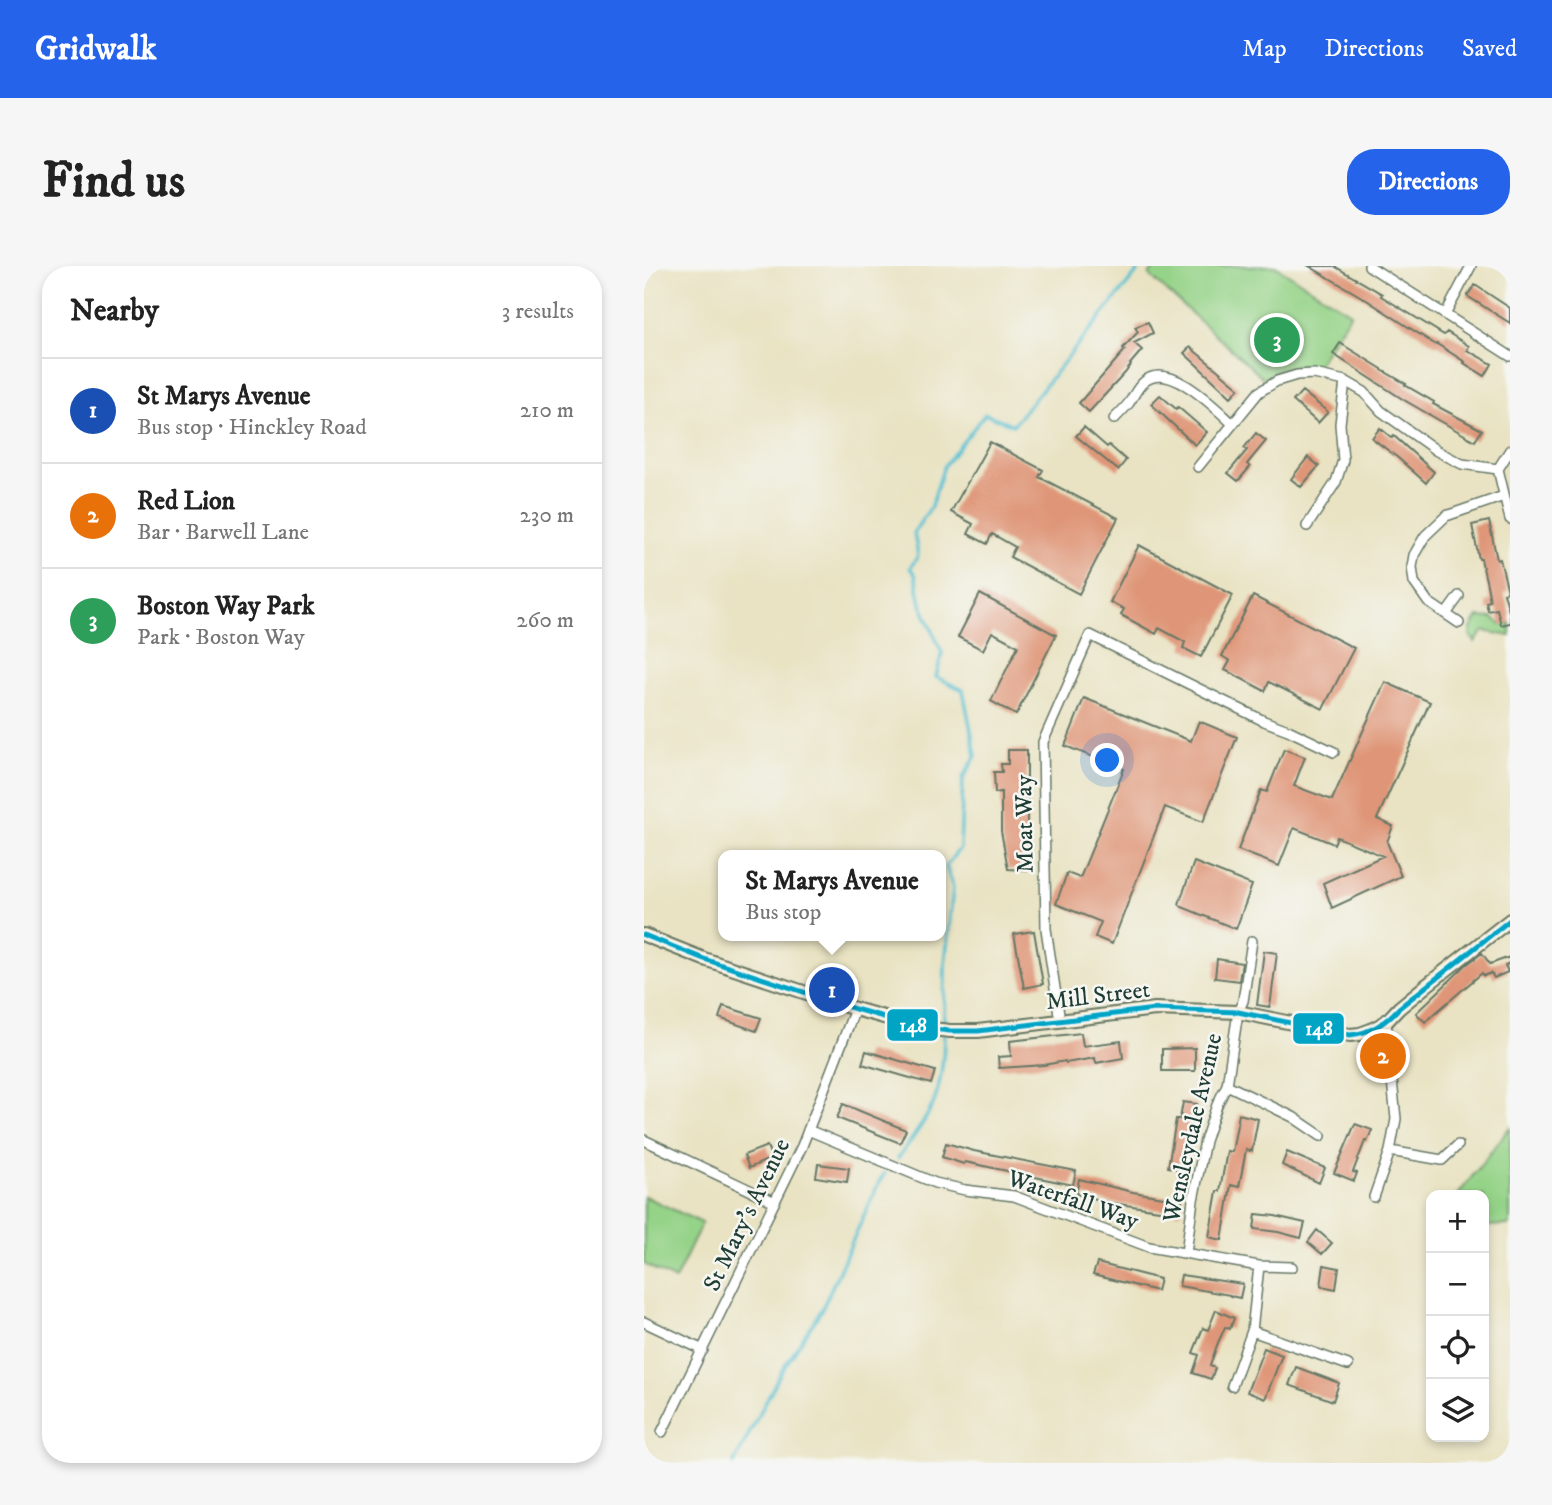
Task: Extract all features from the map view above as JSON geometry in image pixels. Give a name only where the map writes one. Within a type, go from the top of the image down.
[{"type":"street","points":[[1369,266],[1510,356]]},
{"type":"street","points":[[1445,314],[1471,266]]},
{"type":"street","points":[[1198,467],[1259,392],[1277,381],[1297,375],[1314,374],[1345,381],[1364,392],[1381,411],[1437,451],[1462,464],[1498,469]]},
{"type":"street","points":[[1114,419],[1147,379],[1160,376],[1177,380],[1192,389],[1233,424]]},
{"type":"street","points":[[1307,526],[1336,482],[1343,460],[1340,424],[1345,381]]},
{"type":"street","points":[[1510,450],[1498,469],[1510,519]]},
{"type":"street","points":[[1459,622],[1428,602],[1414,582],[1413,555],[1425,536],[1446,516],[1503,496]]},
{"type":"street","points":[[1446,614],[1459,596]]},
{"type":"street","name":"Moat Way","points":[[1060,1021],[1046,929],[1043,742],[1090,635],[1264,721],[1335,752]]},
{"type":"street","points":[[1374,1197],[1390,1151],[1396,1119],[1386,1022],[1417,992],[1510,920]]},
{"type":"street","name":"Mill Street","points":[[644,936],[704,959],[855,1009],[923,1028],[978,1031],[1155,1009],[1238,1013],[1350,1035],[1360,1034],[1386,1022]]},
{"type":"street","name":"Wensleydale Avenue","points":[[1186,1253],[1205,1141],[1227,1084],[1252,941]]},
{"type":"street","name":"St Mary's Avenue","points":[[662,1432],[802,1146],[855,1009]]},
{"type":"street","points":[[1227,1084],[1293,1116],[1321,1136]]},
{"type":"street","name":"Waterfall Way","points":[[808,1130],[935,1183],[1014,1196],[1149,1247],[1259,1266],[1292,1267]]},
{"type":"street","points":[[644,1140],[775,1202]]},
{"type":"street","points":[[1390,1151],[1442,1160],[1458,1145]]},
{"type":"street","points":[[1232,1386],[1252,1331],[1259,1266]]},
{"type":"street","points":[[644,1322],[703,1350]]},
{"type":"street","points":[[1252,1331],[1348,1366]]},
{"type":"green space","points":[[1156,266],[1275,266],[1351,313],[1316,366],[1282,369],[1264,379],[1149,275]]},
{"type":"green space","points":[[1478,617],[1493,618],[1501,625],[1510,623],[1510,636],[1484,631],[1475,642],[1470,635]]},
{"type":"green space","points":[[1510,1127],[1510,1225],[1489,1226],[1489,1190],[1462,1190]]},
{"type":"green space","points":[[644,1196],[702,1223],[675,1280],[644,1264]]},
{"type":"building","points":[[1309,266],[1334,266],[1444,335],[1447,332],[1469,346],[1467,350],[1492,364],[1485,376]]},
{"type":"building","points":[[1475,285],[1510,308],[1510,323],[1467,296]]},
{"type":"building","points":[[1148,322],[1153,333],[1134,343],[1142,350],[1089,412],[1079,403],[1125,350],[1123,348],[1138,332],[1135,327]]},
{"type":"building","points":[[1340,343],[1434,402],[1433,404],[1482,430],[1475,441],[1404,400],[1333,354]]},
{"type":"building","points":[[1190,347],[1239,388],[1231,397],[1184,353]]},
{"type":"building","points":[[1302,391],[1328,412],[1318,423],[1293,401]]},
{"type":"building","points":[[1160,395],[1207,432],[1195,445],[1151,404]]},
{"type":"building","points":[[1084,427],[1126,460],[1118,470],[1076,436]]},
{"type":"building","points":[[1380,428],[1392,438],[1394,436],[1434,472],[1426,483],[1372,438]]},
{"type":"building","points":[[1256,433],[1266,441],[1247,464],[1250,467],[1238,481],[1228,473],[1247,450],[1244,448]]},
{"type":"building","points":[[990,442],[1043,470],[1039,477],[1118,518],[1079,594],[1010,557],[1015,547],[992,534],[987,544],[968,534],[973,524],[951,512]]},
{"type":"building","points":[[1308,457],[1319,466],[1301,487],[1291,479]]},
{"type":"building","points":[[1489,521],[1497,560],[1500,559],[1508,592],[1504,593],[1510,623],[1501,625],[1497,609],[1488,611],[1486,602],[1490,601],[1472,525]]},
{"type":"building","points":[[1139,545],[1233,595],[1201,657],[1183,648],[1185,642],[1159,628],[1156,634],[1121,615],[1124,609],[1110,602]]},
{"type":"building","points":[[980,594],[1056,635],[1016,715],[991,701],[1018,646],[992,632],[983,650],[958,637]]},
{"type":"building","points":[[1253,596],[1354,648],[1323,709],[1269,682],[1265,691],[1225,670],[1230,661],[1222,656]]},
{"type":"building","points":[[1385,682],[1430,702],[1377,819],[1393,826],[1387,842],[1401,876],[1332,908],[1323,883],[1383,856],[1337,837],[1334,844],[1294,828],[1279,866],[1238,850],[1261,790],[1267,792],[1284,749],[1305,757],[1294,786],[1332,800]]},
{"type":"building","points":[[1084,698],[1191,741],[1199,721],[1237,737],[1203,822],[1165,807],[1112,944],[1095,937],[1101,922],[1056,904],[1067,873],[1080,878],[1124,769],[1065,746]]},
{"type":"building","points":[[1008,750],[1027,750],[1027,870],[1008,869],[1001,831],[1001,792],[995,793],[994,772],[1002,772],[1001,764],[1008,764]]},
{"type":"building","points":[[1194,862],[1252,885],[1236,929],[1179,904]]},
{"type":"building","points":[[1034,931],[1043,984],[1024,988],[1014,934]]},
{"type":"building","points":[[1264,951],[1277,953],[1270,1007],[1257,1005]]},
{"type":"building","points":[[1482,953],[1490,964],[1510,957],[1510,963],[1505,965],[1508,972],[1494,978],[1491,973],[1484,976],[1482,973],[1425,1022],[1416,1013]]},
{"type":"building","points":[[1217,959],[1242,963],[1239,981],[1215,978]]},
{"type":"building","points":[[723,1006],[761,1018],[756,1031],[719,1018]]},
{"type":"building","points":[[1081,1033],[1083,1046],[1121,1041],[1123,1058],[1096,1063],[1095,1058],[999,1068],[998,1057],[1011,1056],[1010,1041]]},
{"type":"building","points":[[1195,1048],[1195,1071],[1162,1071],[1162,1049]]},
{"type":"building","points":[[866,1051],[935,1071],[931,1084],[862,1064]]},
{"type":"building","points":[[1183,1102],[1197,1104],[1196,1113],[1193,1113],[1184,1170],[1168,1167],[1176,1119],[1180,1119]]},
{"type":"building","points":[[843,1104],[906,1130],[900,1143],[837,1118]]},
{"type":"building","points":[[1239,1114],[1258,1119],[1252,1151],[1246,1150],[1239,1187],[1231,1185],[1222,1240],[1209,1237],[1217,1191],[1220,1191],[1227,1151],[1232,1152]]},
{"type":"building","points":[[1355,1124],[1372,1130],[1353,1172],[1357,1173],[1354,1181],[1334,1173]]},
{"type":"building","points":[[946,1143],[1076,1171],[1073,1185],[965,1162],[964,1164],[942,1157]]},
{"type":"building","points":[[767,1146],[772,1158],[749,1168],[744,1155]]},
{"type":"building","points":[[1287,1152],[1325,1168],[1319,1183],[1282,1165]]},
{"type":"building","points":[[818,1164],[849,1168],[847,1182],[816,1177]]},
{"type":"building","points":[[1079,1179],[1182,1200],[1180,1213],[1112,1203],[1076,1194]]},
{"type":"building","points":[[1256,1214],[1305,1223],[1301,1238],[1254,1229]]},
{"type":"building","points":[[1317,1230],[1332,1243],[1322,1254],[1308,1242]]},
{"type":"building","points":[[1097,1263],[1160,1279],[1157,1291],[1093,1275]]},
{"type":"building","points":[[1324,1265],[1339,1268],[1336,1289],[1321,1286]]},
{"type":"building","points":[[1181,1275],[1243,1284],[1240,1298],[1179,1286]]},
{"type":"building","points":[[1216,1310],[1234,1318],[1230,1329],[1225,1327],[1217,1345],[1210,1366],[1215,1368],[1211,1379],[1193,1373],[1199,1355],[1193,1353],[1203,1328],[1208,1330]]},
{"type":"building","points":[[1264,1348],[1282,1355],[1265,1399],[1247,1392]]},
{"type":"building","points":[[1296,1367],[1339,1383],[1333,1401],[1289,1385]]},
{"type":"waterway","points":[[944,1026],[945,964],[953,888],[946,866],[960,848],[963,778],[976,756],[963,690],[936,677],[942,653],[921,604],[915,574],[910,568],[918,556],[914,532],[931,507],[944,466],[985,414],[1013,425],[1142,266]]},
{"type":"waterway","points":[[898,1158],[934,1103],[941,1073],[944,1034]]},
{"type":"waterway","points":[[734,1463],[781,1372],[822,1309],[885,1173]]},
{"type":"transit line","name":"148","points":[[644,935],[704,959],[855,1009],[923,1028],[978,1031],[1155,1009],[1238,1012],[1350,1035],[1371,1030],[1383,1023],[1510,920]]},
{"type":"place","name":"Boston Way Park","points":[[1277,340]]},
{"type":"place","name":"St Marys Avenue","points":[[832,990]]},
{"type":"place","name":"Red Lion","points":[[1383,1056]]}]
